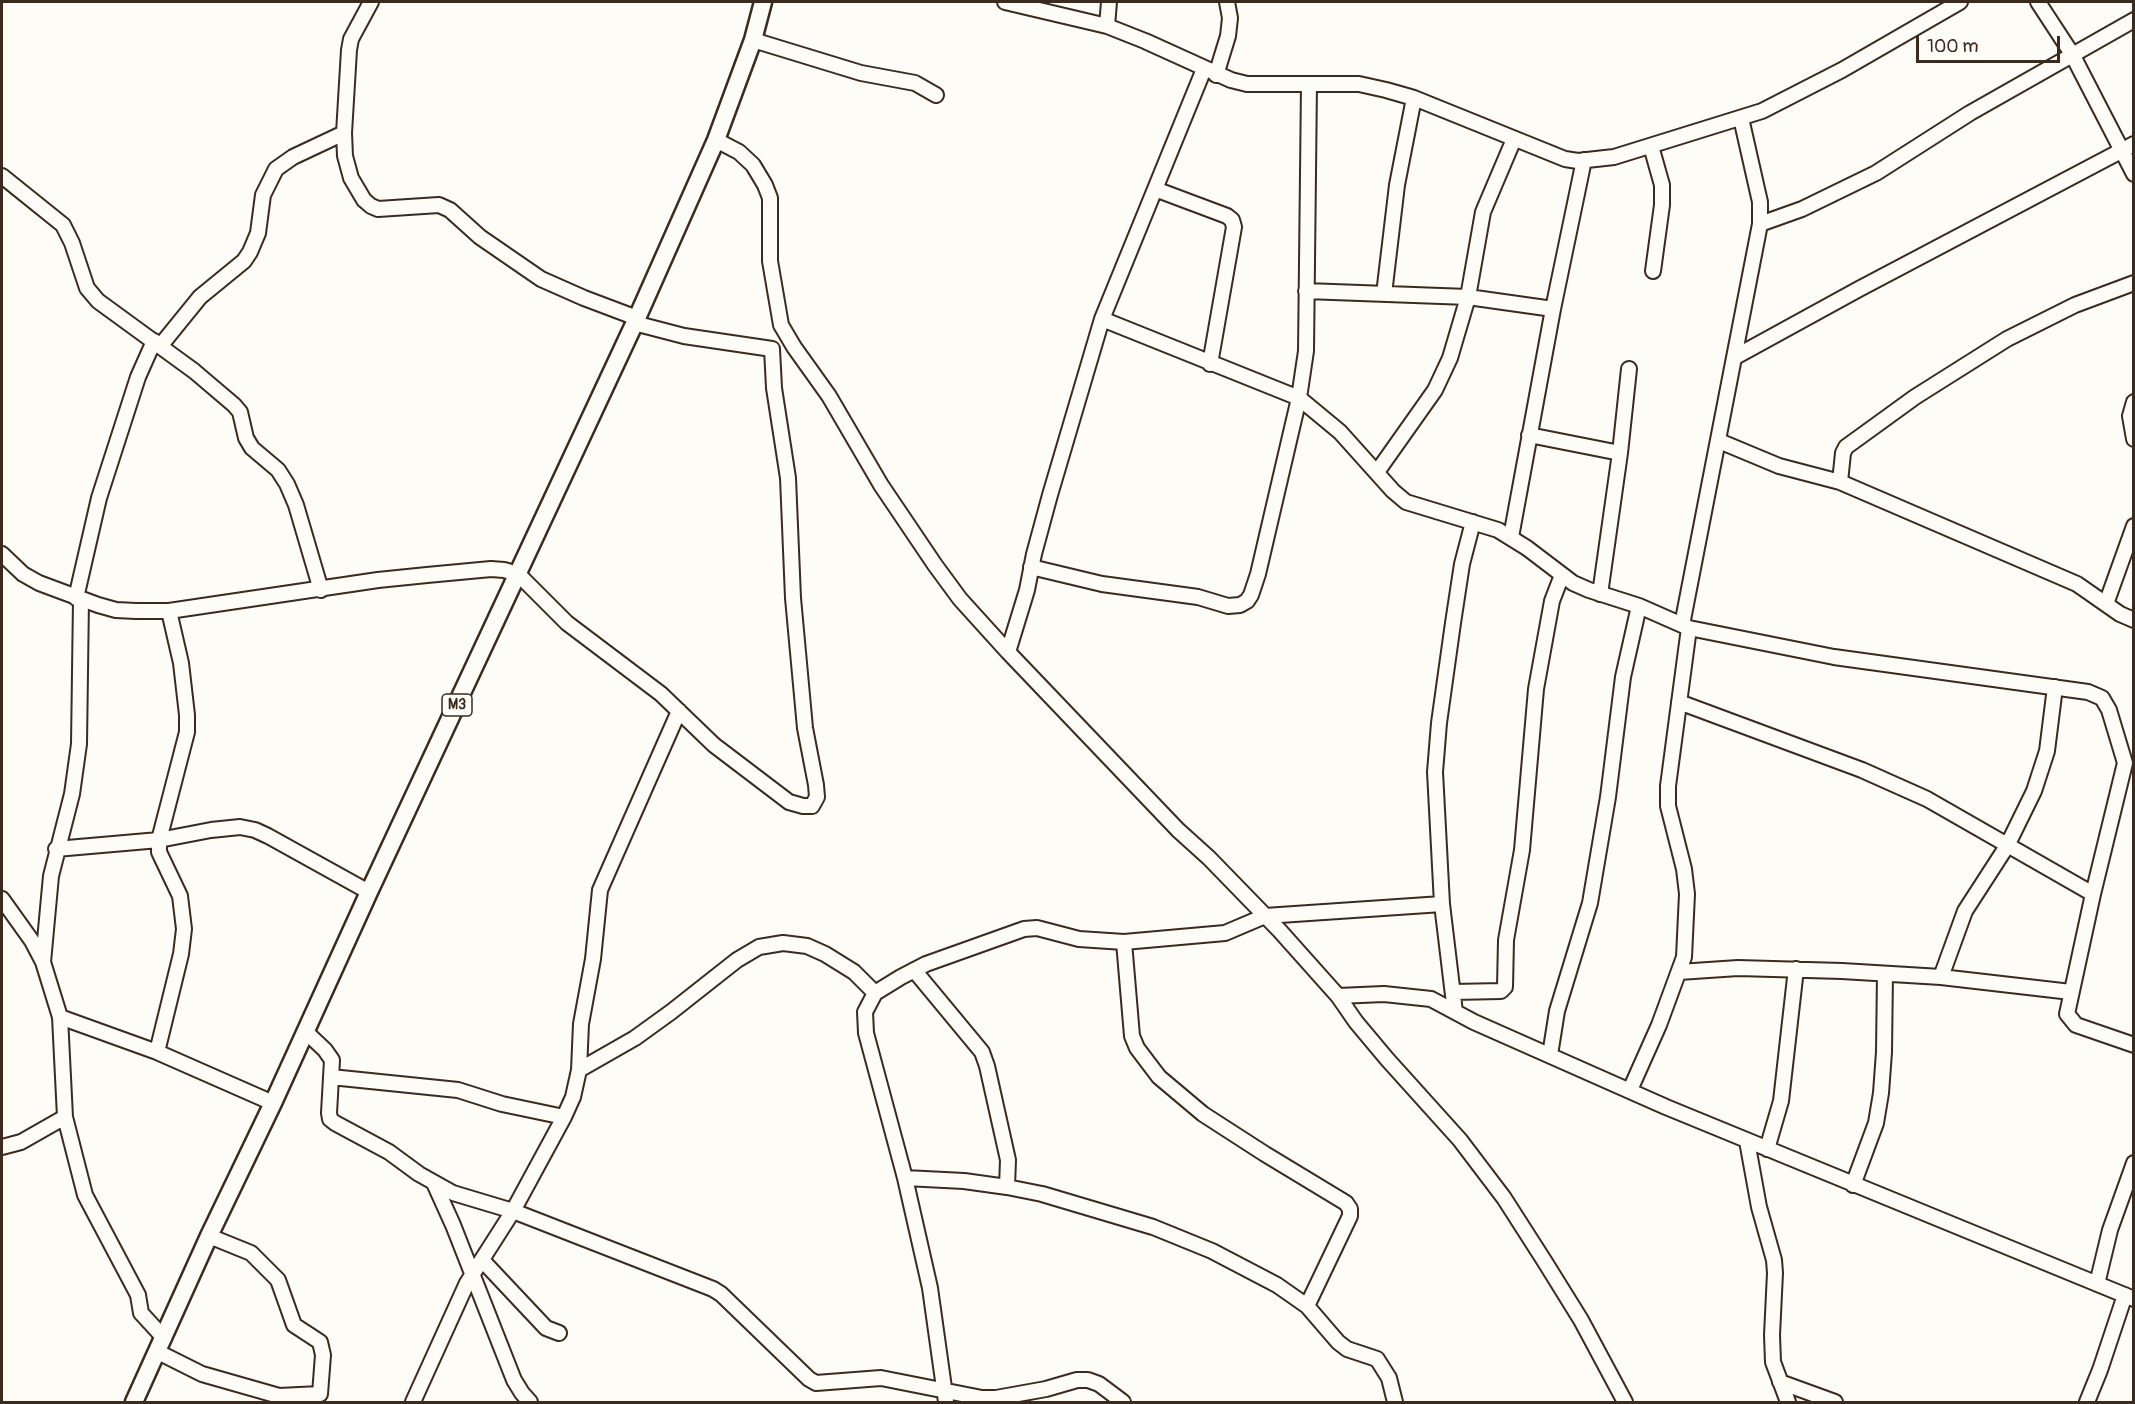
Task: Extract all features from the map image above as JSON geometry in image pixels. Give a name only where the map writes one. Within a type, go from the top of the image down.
[{"type":"main road","name":"M3","points":[[135,1402],[209,1236],[273,1103],[635,321],[716,140],[753,40],[763,2]]},
{"type":"street","points":[[371,2],[351,39],[344,134],[345,156],[351,178],[364,200],[371,206],[378,209],[439,205],[450,210],[480,237],[541,279],[635,321],[684,336],[772,349],[794,347]]},
{"type":"street","points":[[1005,2],[1107,26],[1210,72],[1247,84],[1359,84],[1414,98],[1565,159],[1584,160],[1614,157],[1762,111],[1802,92],[1959,2]]},
{"type":"street","points":[[1107,26],[1109,2]]},
{"type":"street","points":[[1008,652],[1027,591],[1050,495],[1102,319],[1155,189],[1228,36],[1230,18],[1227,2]]},
{"type":"street","points":[[2038,2],[2128,147],[2133,174]]},
{"type":"street","points":[[1760,224],[1802,209],[1876,173],[1970,113],[2133,20]]},
{"type":"street","points":[[753,40],[861,73],[915,83],[936,95]]},
{"type":"street","points":[[1031,567],[1102,584],[1198,597],[1228,606],[1240,605],[1247,601],[1258,574],[1299,398],[1306,351],[1309,84]]},
{"type":"street","points":[[1384,294],[1397,185],[1414,98]]},
{"type":"street","points":[[1630,1090],[1659,1025],[1684,957],[1687,894],[1684,869],[1668,806],[1668,786],[1686,626],[1760,224],[1760,202],[1741,118]]},
{"type":"street","points":[[43,962],[51,876],[56,849],[72,794],[79,744],[79,599],[99,498],[138,377],[157,343],[200,297],[244,261],[258,233],[263,195],[276,169],[292,157],[344,134]]},
{"type":"street","points":[[1377,472],[1435,390],[1450,358],[1468,297],[1483,212],[1514,139]]},
{"type":"street","points":[[716,140],[739,152],[753,165],[770,198],[770,261],[781,325],[823,387],[881,485],[935,565],[960,599],[1008,652],[1178,830],[1265,916],[1338,996],[1387,1059],[1460,1140],[1504,1198],[1581,1320],[1625,1402]]},
{"type":"street","points":[[1651,146],[1662,185],[1662,205],[1653,271]]},
{"type":"street","points":[[1735,357],[2128,147]]},
{"type":"street","points":[[1511,537],[1553,309],[1584,160]]},
{"type":"street","points":[[2,176],[63,225],[72,243],[87,288],[98,300],[194,370],[240,412],[246,438],[252,448],[278,470],[296,505],[321,590]]},
{"type":"street","points":[[1155,189],[1227,216],[1232,220],[1234,227],[1210,364]]},
{"type":"street","points":[[1840,482],[1843,453],[1846,447],[1915,397],[2007,339],[2075,305],[2133,283]]},
{"type":"street","points":[[1306,291],[1468,297],[1553,309]]},
{"type":"street","points":[[1102,319],[1299,398],[1340,432],[1393,491],[1406,502],[1498,530],[1573,583],[1599,594],[1639,606],[1686,626],[1834,657],[2088,692],[2102,698],[2109,710],[2129,765],[2093,894],[2067,1014],[2076,1025],[2133,1046]]},
{"type":"street","points":[[2,554],[23,574],[39,583],[79,599],[116,610],[169,610],[378,580],[482,570],[504,570],[518,574],[567,622],[661,694],[714,745],[789,802],[812,806],[817,797],[816,784],[805,728],[793,598],[788,478],[774,388],[772,349]]},
{"type":"street","points":[[1599,594],[1620,453],[1629,369]]},
{"type":"street","points":[[2133,402],[2130,416],[2133,439]]},
{"type":"street","points":[[1529,435],[1620,453]]},
{"type":"street","points":[[1719,441],[1779,466],[1840,482],[2077,584],[2133,620]]},
{"type":"street","points":[[1455,1012],[1442,904],[1436,786],[1438,743],[1453,623],[1462,564],[1473,522]]},
{"type":"street","points":[[2106,604],[2133,526]]},
{"type":"street","points":[[1453,992],[1501,991],[1505,987],[1506,940],[1522,850],[1536,689],[1552,601],[1562,575]]},
{"type":"street","points":[[1550,1055],[1557,1011],[1590,903],[1608,797],[1623,677],[1639,606]]},
{"type":"street","points":[[157,1052],[181,954],[184,929],[180,896],[159,852],[159,840],[187,732],[181,663],[169,610]]},
{"type":"street","points":[[1941,977],[1965,911],[2007,846],[2034,791],[2047,751],[2055,687]]},
{"type":"street","points":[[1678,702],[1851,766],[1927,799],[2093,894]]},
{"type":"street","points":[[413,1402],[472,1274],[513,1211],[573,1097],[579,1070],[581,1024],[593,959],[600,890],[679,711]]},
{"type":"street","points":[[56,849],[159,840],[240,827],[255,830],[369,892]]},
{"type":"street","points":[[2,899],[32,941],[43,962],[60,1017],[65,1117],[85,1195],[138,1295],[141,1313],[161,1345],[202,1374],[279,1396],[321,1394],[323,1355],[320,1342],[294,1325],[278,1280],[251,1253],[209,1236]]},
{"type":"street","points":[[945,1397],[930,1287],[905,1178],[866,1033],[865,1012],[874,993],[914,970],[1024,929],[1044,930],[1079,939],[1124,942],[1225,933],[1265,916],[1442,904]]},
{"type":"street","points":[[1124,942],[1132,1036],[1137,1048],[1159,1077],[1203,1114],[1346,1203],[1350,1209],[1350,1216],[1307,1306]]},
{"type":"street","points":[[579,1070],[635,1038],[737,960],[759,947],[783,943],[807,946],[854,972],[874,993]]},
{"type":"street","points":[[1678,972],[1738,968],[1796,969],[1941,977],[2071,992]]},
{"type":"street","points":[[1767,1149],[1781,1101],[1796,969]]},
{"type":"street","points":[[914,970],[982,1052],[1008,1160],[1007,1187]]},
{"type":"street","points":[[1852,1185],[1876,1123],[1881,1093],[1885,974]]},
{"type":"street","points":[[1338,996],[1384,994],[1422,997],[1440,1003],[1474,1022],[1747,1141],[2129,1297],[2087,1402]]},
{"type":"street","points":[[60,1017],[157,1052],[273,1103]]},
{"type":"street","points":[[306,1032],[332,1060],[330,1119],[389,1152],[434,1183],[453,1193],[513,1211],[713,1289],[721,1294],[808,1379],[816,1383],[881,1378],[945,1397],[996,1398],[1046,1389],[1077,1380],[1088,1380],[1099,1384],[1123,1402]]},
{"type":"street","points":[[331,1077],[458,1090],[502,1104],[564,1117]]},
{"type":"street","points":[[2,1147],[21,1142],[65,1117]]},
{"type":"street","points":[[1747,1141],[1759,1207],[1774,1260],[1773,1362],[1788,1402]]},
{"type":"street","points":[[2097,1284],[2110,1230],[2133,1163]]},
{"type":"street","points":[[905,1178],[964,1181],[1042,1194],[1153,1227],[1212,1251],[1278,1285],[1307,1306],[1338,1342],[1347,1349],[1377,1359],[1389,1378],[1395,1402]]},
{"type":"street","points":[[434,1183],[514,1380],[530,1402]]},
{"type":"street","points":[[482,1260],[546,1328],[559,1333]]},
{"type":"street","points":[[1780,1382],[1834,1402]]}]
